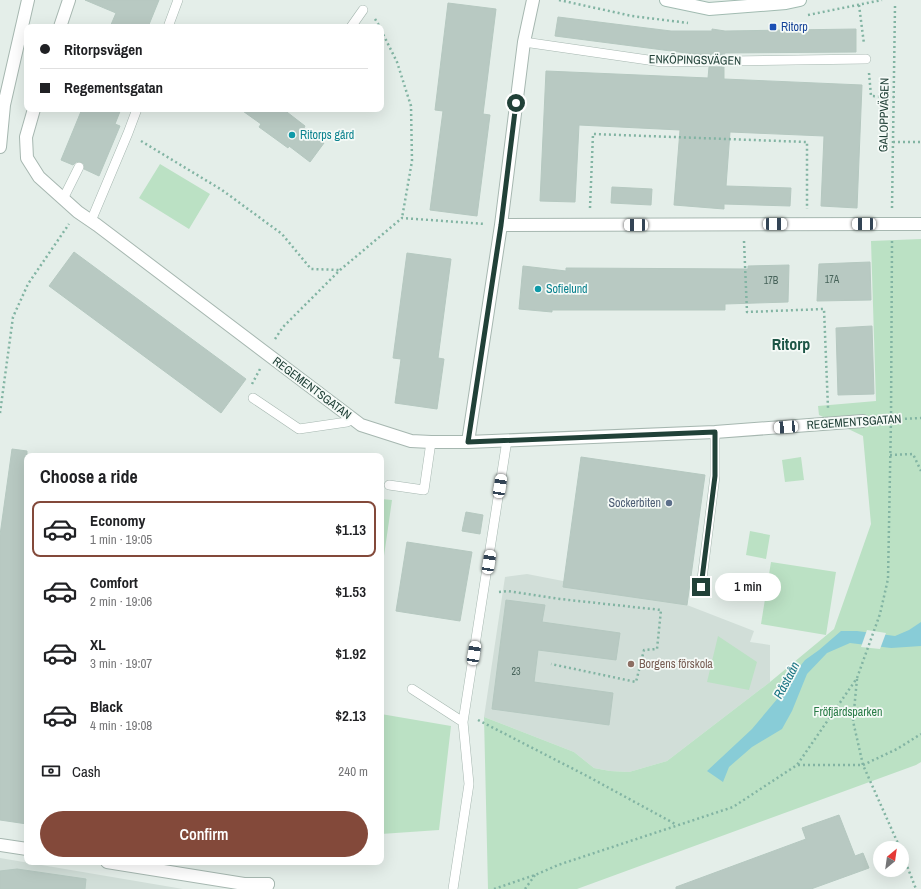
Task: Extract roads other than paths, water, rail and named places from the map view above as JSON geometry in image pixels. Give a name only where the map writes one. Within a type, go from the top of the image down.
[{"type":"street","points":[[0,147],[4,106],[28,0]]},
{"type":"street","points":[[61,24],[69,0]]},
{"type":"street","points":[[468,442],[501,225],[524,42],[533,0]]},
{"type":"street","points":[[666,0],[709,9],[786,3],[800,0]]},
{"type":"street","name":"REGEMENTSGATAN","points":[[33,112],[26,137],[27,158],[38,177],[78,212],[91,220],[361,425],[411,441],[468,442],[715,432],[864,421]]},
{"type":"street","points":[[501,225],[921,224]]},
{"type":"street","points":[[0,845],[24,849]]},
{"type":"street","points":[[126,865],[267,887]]},
{"type":"lane","points":[[169,24],[178,0]]},
{"type":"lane","points":[[352,24],[363,10]]},
{"type":"lane","name":"ENKÖPINGSVÄGEN","points":[[524,42],[662,62],[866,59]]},
{"type":"lane","points":[[91,220],[136,112]]},
{"type":"lane","points":[[63,199],[79,167]]},
{"type":"lane","points":[[253,398],[299,429],[347,422],[353,419]]},
{"type":"lane","points":[[701,587],[715,476],[715,432]]},
{"type":"lane","points":[[453,889],[469,784],[464,718],[507,440]]},
{"type":"lane","points":[[389,485],[424,490],[431,442]]},
{"type":"lane","points":[[412,690],[464,718]]},
{"type":"water","points":[[921,622],[921,646],[891,648],[850,643],[827,653],[807,674],[792,711],[782,729],[752,747],[729,767],[723,782],[707,771],[752,729],[778,698],[790,679],[805,660],[841,631],[857,631],[895,636],[909,630]]},
{"type":"place","name":"Ritorp","points":[[773,27]]},
{"type":"place","name":"Ritorps gård","points":[[292,135]]},
{"type":"place","name":"Sofielund","points":[[538,289]]},
{"type":"place","name":"Sockerbiten","points":[[669,503]]},
{"type":"place","name":"Borgens förskola","points":[[631,664]]},
{"type":"district","name":"Ritorp","points":[[791,344]]},
{"type":"water label","name":"Råstaån","points":[[786,680]]},
{"type":"park label","name":"Fröfjärdsparken","points":[[848,712]]}]
